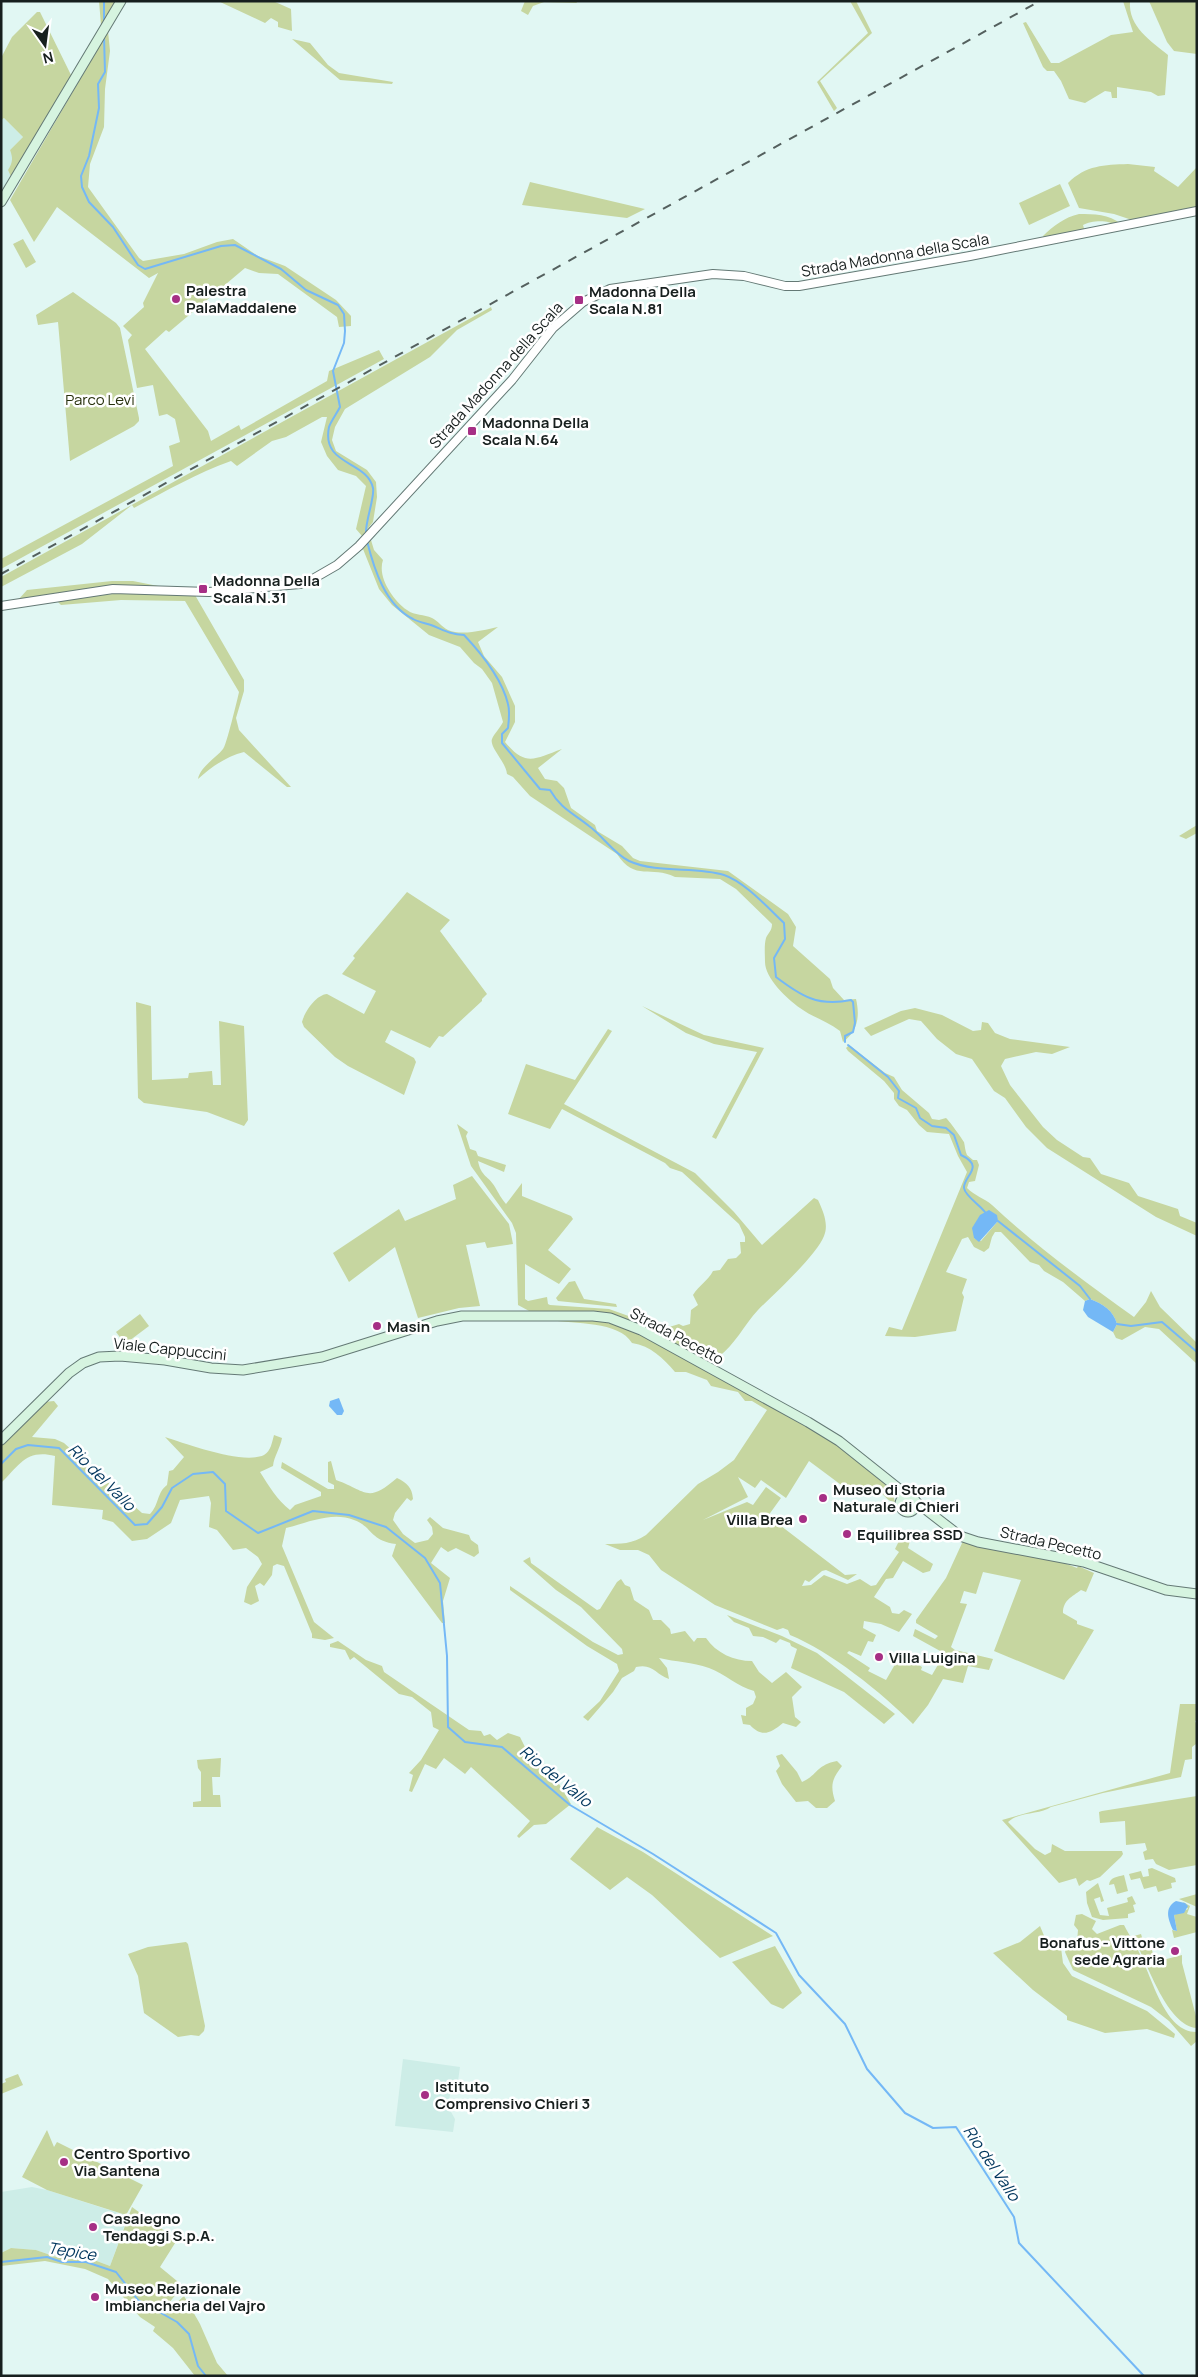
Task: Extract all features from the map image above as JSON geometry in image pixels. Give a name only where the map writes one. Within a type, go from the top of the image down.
[{"type":"main road","points":[[1,202],[121,1]]},
{"type":"main road","name":"Strada Pecetto","points":[[308,1360],[344,1351],[437,1321],[462,1316],[573,1314],[610,1318],[641,1330],[823,1430],[960,1536],[978,1542],[1070,1558],[1166,1590],[1197,1594]]},
{"type":"main road","name":"Viale Cappuccini","points":[[1,1440],[69,1372],[83,1363],[99,1358],[120,1356],[239,1370],[308,1360]]},
{"type":"main road","name":"Strada Pecetto","points":[[888,1480],[900,1501],[902,1511],[920,1512],[934,1517]]},
{"type":"main road","points":[[900,1501],[903,1497],[908,1496]]},
{"type":"main road","points":[[912,1511],[916,1502]]},
{"type":"street","name":"Strada Madonna della Scala","points":[[1,606],[113,589],[216,592],[300,584],[311,580],[337,565],[366,538],[506,386],[553,328],[583,302],[610,289],[727,274],[785,286],[799,286],[989,253],[1197,211]]},
{"type":"shaded area","points":[[4,118],[23,137],[10,150],[13,156],[12,164],[8,170],[12,179],[1,196],[1,120]]},
{"type":"shaded area","points":[[403,2059],[460,2067],[458,2081],[451,2089],[449,2101],[451,2112],[455,2119],[453,2132],[395,2126]]},
{"type":"shaded area","points":[[32,2187],[128,2216],[110,2266],[86,2257],[59,2258],[36,2250],[11,2248],[1,2253],[1,2192]]},
{"type":"green space","points":[[99,1],[117,1],[103,25],[101,25]]},
{"type":"green space","points":[[218,1],[273,1],[291,9],[292,31],[278,27],[278,22],[271,18],[265,23]]},
{"type":"green space","points":[[525,1],[576,1],[577,3],[544,2],[533,6],[528,15],[521,11]]},
{"type":"green space","points":[[850,1],[856,1],[872,33],[820,81],[837,108],[834,111],[817,82],[868,33]]},
{"type":"green space","points":[[1123,1],[1130,1],[1130,10],[1137,26],[1148,39],[1168,55],[1165,95],[1158,96],[1151,92],[1117,87],[1117,98],[1112,98],[1111,92],[1105,91],[1085,103],[1069,99],[1054,71],[1047,71],[1043,67],[1023,23],[1026,22],[1051,63],[1059,63],[1111,35],[1133,32]]},
{"type":"green space","points":[[1149,1],[1197,1],[1197,54],[1174,51],[1167,42]]},
{"type":"green space","points":[[37,12],[40,12],[71,75],[12,179],[8,170],[12,160],[10,150],[23,137],[4,118],[1,120],[1,58],[12,37]]},
{"type":"green space","points":[[108,31],[110,51],[105,89],[104,127],[90,164],[88,187],[139,258],[143,261],[184,254],[217,242],[233,239],[258,256],[285,266],[336,300],[351,316],[351,326],[339,327],[337,317],[278,274],[259,273],[245,268],[169,332],[166,330],[145,349],[208,431],[211,441],[239,425],[241,430],[327,381],[329,371],[379,350],[384,359],[1,569],[1,559],[173,466],[169,446],[180,442],[175,419],[167,414],[159,416],[153,385],[137,388],[128,340],[132,335],[123,326],[144,307],[143,303],[158,273],[149,278],[57,207],[34,242],[10,200]]},
{"type":"green space","points":[[292,39],[310,43],[328,65],[339,73],[393,82],[392,84],[340,80]]},
{"type":"green space","points":[[1128,164],[1155,167],[1154,171],[1178,187],[1197,167],[1197,207],[1135,221],[1114,214],[1079,208],[1068,183],[1089,169]]},
{"type":"green space","points":[[530,182],[645,209],[627,218],[522,205]]},
{"type":"green space","points":[[1060,184],[1070,206],[1029,225],[1019,203]]},
{"type":"green space","points":[[1079,214],[1106,216],[1121,224],[1116,226],[1109,222],[1090,222],[1083,225],[1085,232],[1045,239],[1043,236],[1055,225]]},
{"type":"green space","points":[[23,239],[36,262],[26,268],[13,244]]},
{"type":"green space","name":"Parco Levi","points":[[73,292],[116,323],[120,328],[139,421],[134,426],[70,461],[58,322],[38,325],[36,315]]},
{"type":"green space","points":[[491,307],[492,310],[457,330],[430,357],[345,409],[335,427],[332,440],[336,451],[367,470],[376,482],[377,497],[373,522],[362,536],[356,529],[366,486],[356,476],[338,470],[327,456],[321,442],[327,417],[322,417],[286,437],[272,441],[237,466],[231,461],[194,477],[134,508],[132,505],[82,544],[1,587],[1,577]]},
{"type":"green space","points":[[371,540],[374,550],[383,560],[382,574],[384,581],[396,600],[407,610],[432,618],[446,629],[454,632],[473,632],[498,627],[478,642],[484,656],[502,677],[515,706],[515,722],[505,742],[512,750],[525,758],[531,759],[562,749],[538,768],[545,779],[557,781],[564,788],[571,808],[595,825],[597,831],[622,846],[633,858],[640,861],[728,871],[788,914],[796,927],[793,946],[830,979],[833,988],[844,1000],[856,999],[857,1023],[848,1038],[843,1042],[840,1031],[800,1008],[783,994],[773,981],[765,962],[766,938],[772,924],[736,889],[720,879],[675,877],[658,872],[630,868],[617,854],[530,796],[513,777],[507,774],[492,742],[493,737],[503,722],[492,683],[482,669],[460,647],[429,635],[392,605],[379,589],[363,549]]},
{"type":"green space","points":[[112,581],[133,581],[163,587],[142,586],[18,600],[27,590]]},
{"type":"green space","points":[[166,593],[195,595],[244,680],[244,691],[236,718],[239,730],[291,787],[287,787],[244,752],[220,762],[198,779],[202,771],[225,746],[239,692],[185,601],[121,600],[61,605],[56,600],[113,594]]},
{"type":"green space","points":[[1197,825],[1197,833],[1186,839],[1179,836]]},
{"type":"green space","points":[[407,892],[450,920],[440,931],[487,994],[482,1001],[443,1037],[439,1036],[430,1048],[391,1030],[385,1042],[414,1058],[416,1062],[404,1095],[348,1066],[335,1057],[304,1027],[302,1022],[312,1004],[319,997],[327,994],[364,1014],[376,991],[342,974],[355,958],[353,956]]},
{"type":"green space","points":[[136,1002],[151,1006],[152,1080],[188,1078],[189,1073],[212,1071],[213,1085],[221,1085],[219,1021],[244,1026],[248,1120],[244,1126],[207,1112],[144,1103],[138,1098]]},
{"type":"green space","points":[[642,1006],[704,1035],[764,1048],[716,1139],[712,1137],[757,1052],[714,1044],[686,1033]]},
{"type":"green space","points":[[915,1008],[942,1015],[973,1031],[981,1030],[982,1022],[988,1023],[995,1033],[1010,1039],[1070,1047],[1052,1054],[1036,1052],[1005,1059],[1001,1066],[1010,1085],[1043,1127],[1057,1140],[1083,1157],[1090,1158],[1101,1174],[1129,1183],[1138,1196],[1178,1209],[1180,1216],[1197,1223],[1197,1236],[1156,1217],[1047,1148],[1026,1127],[1005,1098],[994,1091],[972,1059],[956,1054],[937,1039],[921,1021],[909,1019],[871,1036],[864,1028],[901,1011]]},
{"type":"green space","points":[[608,1029],[612,1031],[564,1104],[695,1173],[734,1212],[762,1245],[814,1198],[818,1200],[826,1222],[824,1236],[813,1253],[758,1310],[729,1347],[714,1359],[709,1360],[700,1357],[701,1351],[692,1353],[666,1338],[666,1328],[679,1324],[683,1326],[690,1324],[691,1310],[698,1305],[693,1295],[695,1292],[709,1278],[713,1271],[720,1270],[728,1259],[736,1258],[741,1253],[740,1242],[745,1242],[745,1237],[739,1224],[682,1172],[670,1168],[665,1163],[562,1109],[550,1129],[508,1114],[526,1064],[575,1080]]},
{"type":"green space","points":[[849,1045],[885,1073],[894,1077],[902,1090],[929,1113],[932,1119],[947,1119],[964,1142],[967,1155],[973,1160],[977,1160],[979,1165],[975,1181],[969,1182],[967,1188],[992,1205],[1043,1249],[1134,1317],[1146,1302],[1151,1291],[1160,1307],[1197,1343],[1197,1364],[1159,1329],[1145,1327],[1122,1340],[1116,1338],[1113,1332],[1117,1324],[1107,1308],[1090,1299],[1085,1301],[1063,1282],[1044,1271],[1039,1265],[1030,1262],[1001,1232],[995,1232],[989,1248],[984,1252],[974,1247],[968,1237],[962,1239],[946,1272],[967,1279],[962,1293],[964,1297],[956,1331],[915,1337],[885,1336],[889,1327],[902,1330],[967,1172],[949,1134],[927,1132],[907,1110],[899,1106],[894,1099],[894,1093],[884,1081],[846,1048]],"holes":[[[998,1221],[981,1241],[974,1238]]]},
{"type":"green space","points":[[457,1124],[468,1132],[466,1136],[470,1149],[476,1151],[478,1156],[506,1165],[504,1172],[478,1161],[481,1170],[493,1183],[506,1204],[522,1183],[522,1196],[571,1216],[573,1219],[548,1250],[571,1269],[559,1284],[525,1264],[525,1299],[528,1301],[547,1297],[548,1304],[550,1305],[609,1309],[637,1319],[636,1325],[531,1312],[518,1305],[516,1233],[512,1223],[471,1166]]},
{"type":"green space","points":[[472,1176],[509,1224],[513,1244],[487,1248],[485,1242],[466,1245],[480,1306],[459,1308],[418,1318],[395,1247],[349,1282],[333,1253],[399,1209],[405,1221],[456,1199],[453,1185]]},
{"type":"green space","points":[[575,1281],[584,1299],[616,1304],[617,1307],[558,1301],[556,1298],[569,1282]]},
{"type":"green space","points":[[140,1314],[149,1326],[125,1344],[116,1332]]},
{"type":"green space","points":[[550,1320],[597,1320],[640,1332],[834,1441],[886,1482],[892,1490],[895,1502],[892,1502],[879,1491],[873,1489],[852,1493],[809,1461],[786,1498],[761,1480],[755,1488],[738,1477],[748,1497],[703,1520],[747,1502],[753,1505],[766,1487],[781,1498],[768,1516],[845,1575],[857,1574],[848,1580],[826,1570],[809,1582],[805,1580],[802,1586],[811,1585],[824,1575],[847,1584],[860,1579],[871,1586],[876,1585],[899,1552],[895,1549],[903,1533],[911,1537],[908,1548],[933,1564],[930,1571],[923,1573],[903,1561],[893,1578],[886,1579],[874,1597],[890,1607],[892,1613],[899,1614],[904,1610],[912,1614],[899,1632],[881,1624],[864,1621],[863,1628],[876,1635],[873,1642],[868,1641],[861,1656],[849,1651],[847,1653],[870,1668],[868,1671],[886,1680],[901,1654],[922,1667],[921,1670],[932,1675],[939,1663],[937,1662],[942,1652],[913,1636],[915,1629],[935,1639],[938,1636],[916,1623],[916,1620],[946,1578],[963,1541],[1051,1558],[1094,1573],[1086,1592],[1081,1590],[1071,1597],[1063,1609],[1063,1613],[1077,1621],[1077,1624],[1094,1630],[1064,1680],[994,1651],[1021,1580],[983,1572],[976,1594],[964,1591],[960,1603],[967,1604],[951,1647],[955,1650],[993,1659],[989,1670],[968,1666],[963,1683],[943,1679],[928,1705],[913,1724],[855,1674],[822,1651],[790,1635],[788,1630],[783,1628],[777,1630],[715,1605],[661,1570],[649,1555],[638,1550],[620,1550],[605,1544],[626,1543],[646,1535],[698,1484],[734,1460],[767,1410],[752,1401],[745,1401],[738,1392],[711,1386],[707,1380],[686,1372],[675,1372],[656,1353],[632,1343],[626,1336],[617,1331],[595,1325]]},
{"type":"green space","points":[[54,1401],[58,1406],[32,1437],[55,1439],[64,1443],[142,1513],[150,1514],[153,1510],[161,1491],[167,1485],[169,1471],[173,1470],[184,1457],[165,1437],[229,1456],[255,1457],[264,1455],[268,1451],[274,1435],[282,1438],[273,1466],[260,1472],[277,1497],[290,1510],[295,1505],[321,1496],[321,1492],[281,1468],[282,1462],[328,1489],[334,1489],[334,1485],[328,1482],[328,1462],[331,1461],[336,1480],[367,1493],[379,1491],[397,1478],[406,1484],[410,1488],[413,1499],[411,1501],[407,1498],[395,1513],[393,1520],[403,1534],[415,1543],[428,1540],[433,1534],[432,1527],[427,1520],[430,1517],[443,1528],[469,1535],[471,1540],[478,1545],[479,1553],[474,1557],[456,1548],[448,1552],[441,1547],[431,1563],[450,1578],[443,1601],[445,1623],[442,1623],[392,1556],[396,1544],[381,1540],[365,1526],[346,1518],[328,1517],[286,1528],[282,1546],[314,1622],[334,1638],[325,1640],[312,1638],[284,1566],[277,1564],[273,1566],[272,1575],[264,1586],[260,1583],[255,1586],[259,1601],[251,1605],[244,1602],[247,1587],[262,1564],[258,1557],[246,1548],[233,1550],[217,1530],[209,1527],[211,1503],[209,1496],[180,1500],[171,1523],[147,1539],[132,1541],[113,1522],[102,1519],[103,1510],[52,1505],[55,1456],[37,1455],[24,1460],[1,1483],[1,1445],[44,1402]]},
{"type":"green space","points":[[530,1557],[531,1563],[597,1610],[600,1609],[617,1582],[621,1579],[625,1585],[630,1587],[634,1600],[649,1610],[653,1620],[661,1620],[670,1629],[671,1634],[685,1631],[694,1642],[697,1638],[706,1638],[720,1652],[732,1658],[752,1661],[759,1672],[772,1683],[786,1672],[802,1687],[792,1697],[795,1717],[801,1722],[796,1727],[783,1723],[766,1733],[759,1732],[750,1725],[743,1724],[741,1715],[746,1716],[746,1708],[753,1704],[756,1697],[754,1691],[742,1687],[709,1668],[659,1658],[667,1668],[669,1679],[646,1666],[636,1667],[634,1671],[622,1678],[613,1692],[588,1721],[583,1717],[600,1701],[619,1671],[617,1664],[587,1646],[510,1590],[510,1586],[593,1642],[618,1655],[623,1654],[622,1649],[581,1607],[556,1590],[523,1561]]},
{"type":"green space","points":[[727,1615],[782,1636],[817,1653],[895,1714],[884,1724],[844,1692],[791,1668],[797,1649],[791,1646],[790,1643],[780,1639],[776,1643],[763,1637],[753,1636],[749,1628],[734,1622]]},
{"type":"green space","points":[[338,1641],[366,1660],[382,1666],[384,1672],[469,1730],[481,1731],[484,1736],[490,1734],[497,1740],[508,1733],[520,1737],[525,1747],[538,1755],[548,1773],[556,1779],[571,1804],[546,1824],[534,1825],[519,1838],[517,1836],[530,1821],[471,1767],[465,1774],[444,1758],[436,1769],[425,1764],[412,1792],[409,1791],[413,1775],[409,1773],[421,1760],[439,1730],[433,1727],[431,1712],[412,1697],[399,1694],[354,1657],[350,1660],[345,1650],[330,1647],[330,1644]]},
{"type":"green space","points":[[1180,1704],[1197,1704],[1197,1720],[1195,1721],[1197,1725],[1196,1744],[1192,1747],[1192,1759],[1185,1760],[1181,1777],[1103,1793],[1018,1816],[1008,1822],[1035,1849],[1045,1855],[1051,1852],[1052,1844],[1065,1851],[1122,1851],[1121,1857],[1100,1877],[1090,1881],[1087,1880],[1079,1886],[1076,1878],[1059,1883],[1002,1820],[1170,1773]]},
{"type":"green space","points":[[782,1754],[797,1772],[802,1782],[825,1765],[837,1761],[842,1766],[833,1782],[835,1801],[827,1808],[816,1808],[808,1801],[796,1802],[782,1784],[776,1771],[780,1766],[776,1756]]},
{"type":"green space","points":[[221,1758],[220,1777],[212,1777],[213,1795],[220,1795],[221,1807],[193,1807],[193,1802],[201,1801],[201,1772],[198,1768],[197,1760]]},
{"type":"green space","points":[[1197,1796],[1197,1865],[1169,1870],[1156,1864],[1153,1859],[1145,1860],[1143,1852],[1147,1850],[1145,1843],[1126,1845],[1125,1821],[1100,1823],[1099,1812],[1102,1811]]},
{"type":"green space","points":[[597,1827],[643,1852],[773,1936],[720,1958],[652,1895],[627,1877],[610,1890],[570,1859]]},
{"type":"green space","points":[[1152,1868],[1175,1878],[1176,1882],[1171,1883],[1172,1888],[1158,1892],[1156,1886],[1144,1889],[1140,1878],[1131,1880],[1129,1874],[1141,1871],[1143,1877],[1149,1876],[1148,1869]]},
{"type":"green space","points":[[1124,1875],[1128,1891],[1117,1894],[1114,1884],[1109,1885],[1110,1882],[1114,1878]]},
{"type":"green space","points":[[1098,1883],[1104,1901],[1101,1902],[1100,1897],[1094,1899],[1100,1915],[1109,1916],[1107,1908],[1128,1902],[1127,1898],[1132,1896],[1136,1904],[1133,1905],[1135,1912],[1128,1914],[1128,1918],[1103,1920],[1092,1917],[1087,1903],[1086,1892]]},
{"type":"green space","points":[[1197,1894],[1197,1907],[1179,1899]]},
{"type":"green space","points":[[1183,1902],[1190,1906],[1187,1914],[1197,1917],[1197,1932],[1174,1938],[1172,1930],[1177,1931],[1174,1915],[1188,1909]]},
{"type":"green space","points":[[1082,1914],[1096,1921],[1092,1929],[1097,1934],[1124,1925],[1162,2004],[1177,2024],[1186,2030],[1197,2032],[1197,2041],[1191,2046],[1169,2021],[1151,2007],[1073,1970],[1065,1952],[1068,1942],[1077,1942],[1078,1930],[1074,1925],[1076,1915]]},
{"type":"green space","points":[[1040,1926],[1045,1938],[1060,1940],[1063,1963],[1072,1976],[1147,2011],[1175,2034],[1174,2038],[1147,2029],[1105,2033],[1067,2020],[1067,2016],[1033,1990],[993,1953],[1020,1942]]},
{"type":"green space","points":[[1141,1934],[1144,1944],[1150,1942],[1155,1962],[1182,1955],[1182,1963],[1197,2020],[1197,2028],[1186,2025],[1176,2017],[1168,2006],[1135,1941],[1134,1936]]},
{"type":"green space","points":[[186,1942],[188,1944],[205,2026],[204,2031],[199,2036],[178,2037],[144,2013],[138,1976],[128,1954],[148,1947]]},
{"type":"green space","points":[[775,1946],[802,1993],[783,2009],[771,2004],[732,1962]]},
{"type":"green space","points":[[18,2074],[23,2085],[1,2094],[1,2084],[6,2082],[5,2079]]},
{"type":"green space","name":"Centro Sportivo Via Santena","points":[[47,2130],[54,2147],[57,2142],[143,2185],[126,2215],[47,2190],[22,2177]]},
{"type":"green space","points":[[132,2207],[177,2240],[160,2267],[177,2281],[180,2289],[169,2303],[173,2306],[184,2296],[200,2324],[217,2363],[228,2376],[195,2376],[173,2348],[153,2331],[155,2327],[140,2317],[108,2279],[85,2269],[45,2261],[1,2266],[1,2253],[11,2248],[36,2250],[59,2258],[86,2257],[110,2266]]},
{"type":"water","points":[[989,1210],[997,1215],[998,1221],[979,1242],[974,1238],[972,1228],[980,1215]]},
{"type":"water","points":[[1090,1299],[1103,1305],[1113,1315],[1117,1324],[1113,1332],[1088,1317],[1083,1310],[1085,1301]]},
{"type":"water","points":[[339,1398],[344,1411],[342,1415],[337,1415],[329,1406],[330,1401]]},
{"type":"water","points":[[1176,1901],[1185,1903],[1188,1906],[1184,1913],[1174,1915],[1177,1931],[1173,1930],[1168,1914],[1168,1910]]},
{"type":"waterway","points":[[104,1],[104,21]]},
{"type":"waterway","points":[[104,36],[105,72],[98,84],[99,108],[89,156],[81,176],[82,187],[89,202],[113,227],[138,265],[145,269],[221,246],[235,245],[281,269],[306,290],[338,305],[344,314],[345,331],[344,343],[333,371],[340,407],[329,427],[328,440],[338,456],[362,472],[369,479],[373,488],[366,534]]},
{"type":"waterway","points":[[367,541],[377,574],[388,596],[395,605],[403,613],[415,620],[450,633],[464,635],[490,667],[501,685],[509,707],[508,728],[502,734],[502,743],[540,789],[550,790],[563,806],[594,830],[618,854],[629,861],[664,869],[713,872],[732,878],[748,889],[784,923],[785,939],[774,958],[776,977],[794,990],[819,1001],[839,1002],[851,1000],[853,1002],[855,1023],[853,1032],[845,1036],[845,1042]]},
{"type":"waterway","points":[[848,1045],[888,1077],[899,1091],[898,1098],[916,1108],[920,1118],[932,1126],[946,1128],[954,1135],[961,1155],[968,1159],[973,1168],[965,1184],[965,1191],[985,1212]]},
{"type":"waterway","points":[[998,1221],[1080,1286],[1090,1299]]},
{"type":"waterway","points":[[1117,1324],[1131,1326],[1162,1322],[1197,1352]]},
{"type":"waterway","name":"Rio del Vallo","points":[[1,1464],[16,1449],[28,1445],[59,1448],[135,1525],[147,1524],[162,1507],[172,1488],[193,1474],[213,1472],[225,1484],[226,1511],[258,1533],[313,1511],[349,1515],[386,1527],[425,1558],[440,1583],[447,1656],[448,1727],[465,1742],[502,1747],[570,1805],[653,1854],[776,1933],[799,1975],[845,2024],[867,2069],[905,2113],[933,2128],[956,2127],[1014,2217],[1019,2243],[1144,2376]]},
{"type":"waterway","name":"Tepice","points":[[1,2262],[47,2257],[62,2262],[86,2262],[116,2272],[138,2300],[177,2322],[189,2334],[198,2366],[206,2376]]},
{"type":"railway","points":[[1,574],[1040,1]]},
{"type":"place","name":"Palestra PalaMaddalene","points":[[176,299]]},
{"type":"place","name":"Madonna Della Scala N.81","points":[[579,300]]},
{"type":"place","name":"Madonna Della Scala N.64","points":[[472,431]]},
{"type":"place","name":"Madonna Della Scala N.31","points":[[203,589]]},
{"type":"place","name":"Masin","points":[[377,1326]]},
{"type":"place","name":"Museo di Storia Naturale di Chieri","points":[[823,1498]]},
{"type":"place","name":"Villa Brea","points":[[803,1519]]},
{"type":"place","name":"Equilibrea SSD","points":[[847,1534]]},
{"type":"place","name":"Villa Luigina","points":[[879,1657]]},
{"type":"place","name":"Bonafus - Vittone sede Agraria","points":[[1175,1951]]},
{"type":"place","name":"Istituto Comprensivo Chieri 3","points":[[425,2095]]},
{"type":"place","name":"Centro Sportivo Via Santena","points":[[64,2162]]},
{"type":"place","name":"Casalegno Tendaggi S.p.A.","points":[[93,2227]]},
{"type":"place","name":"Museo Relazionale Imbiancheria del Vajro","points":[[95,2297]]}]
